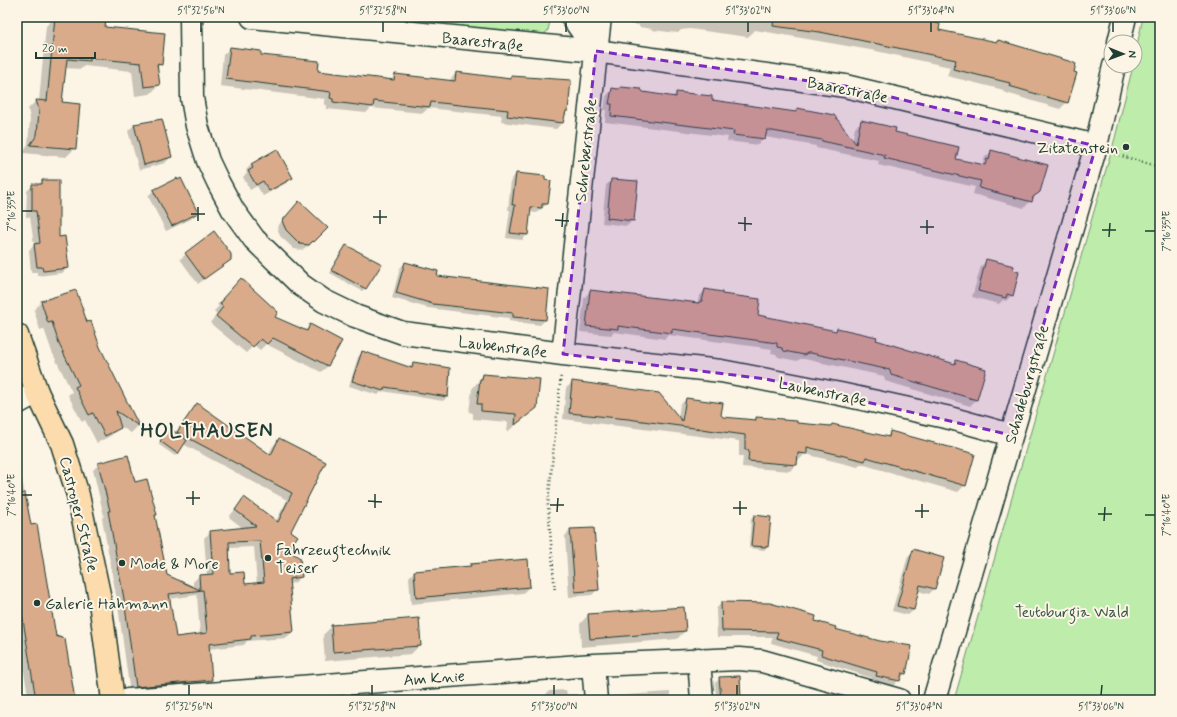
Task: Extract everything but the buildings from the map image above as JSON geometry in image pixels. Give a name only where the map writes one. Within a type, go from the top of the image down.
[{"type":"main road","name":"Castroper Straße","points":[[17,335],[37,392],[62,444],[86,529],[99,594],[113,700]]},
{"type":"street","name":"Laubenstraße","points":[[191,17],[192,98],[197,126],[208,161],[233,210],[254,239],[301,285],[324,301],[354,316],[403,333],[563,354],[680,366],[766,378],[950,418],[1011,435]]},
{"type":"street","name":"Baarestraße","points":[[252,17],[596,51],[845,86],[1096,146]]},
{"type":"street","points":[[572,17],[596,51]]},
{"type":"street","name":"Schreberstraße","points":[[563,354],[600,17]]},
{"type":"street","points":[[1121,34],[1125,17]]},
{"type":"street","name":"Schadeburgstraße","points":[[934,700],[1096,146],[1112,74]]},
{"type":"street","points":[[17,403],[37,392]]},
{"type":"street","points":[[702,700],[699,659],[739,658],[762,661],[899,700]]},
{"type":"street","name":"Am Knie","points":[[128,700],[593,665],[699,659]]},
{"type":"street","points":[[593,665],[596,700]]},
{"type":"path","points":[[1096,146],[1121,157],[1160,167]]},
{"type":"path","points":[[555,593],[548,505],[563,354]]},
{"type":"highlighted area","points":[[596,51],[845,86],[1096,146],[1011,435],[766,379],[563,354]]},
{"type":"green space","points":[[329,17],[551,17],[548,30],[543,36]]},
{"type":"green space","name":"Teutoburgia Wald","points":[[1143,17],[1160,17],[1160,700],[954,700],[1115,138],[1131,74],[1143,74],[1143,34],[1139,34]]},
{"type":"place","name":"Zitatenstein","points":[[1126,147]]},
{"type":"place","name":"Fahrzeugtechnik Teiser","points":[[268,558]]},
{"type":"place","name":"Mode & More","points":[[122,563]]},
{"type":"place","name":"Galerie Hahmann","points":[[37,603]]},
{"type":"district","name":"HOLTHAUSEN","points":[[207,430]]}]
